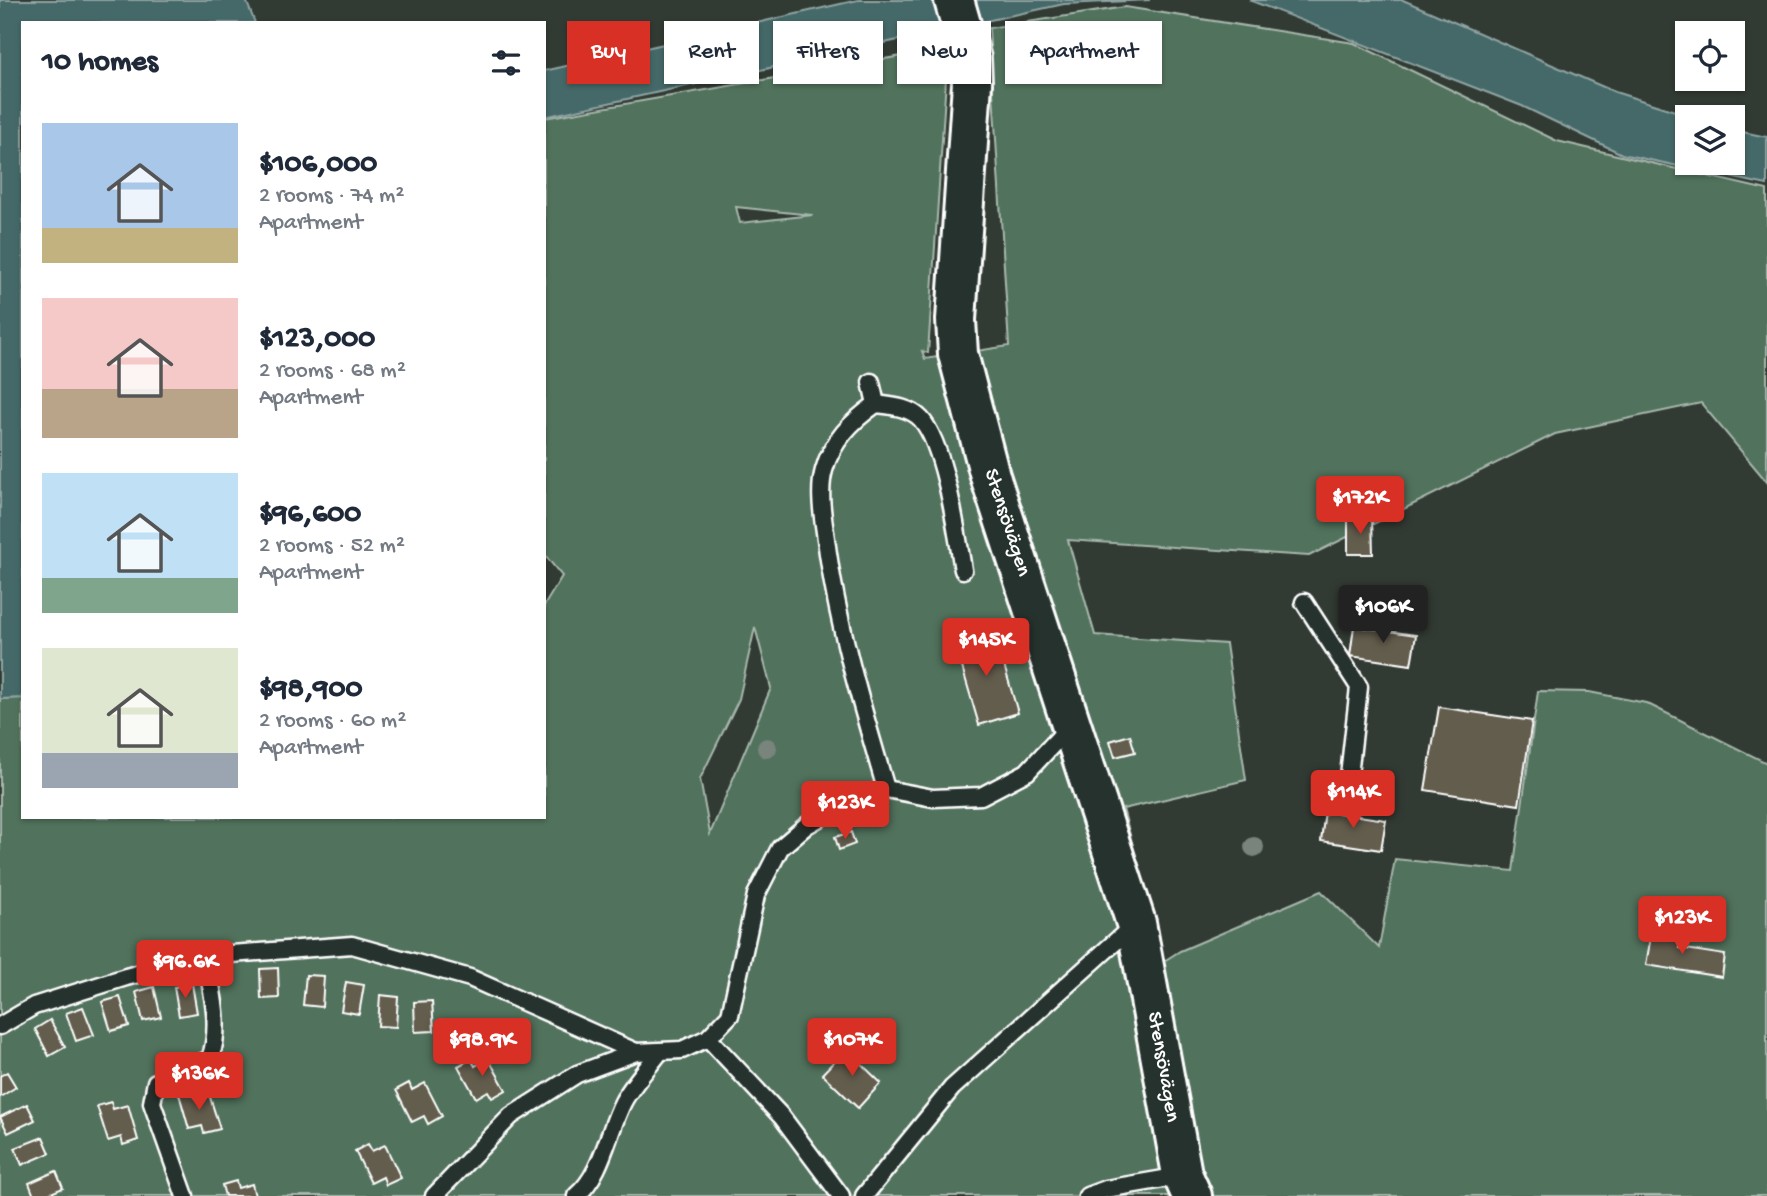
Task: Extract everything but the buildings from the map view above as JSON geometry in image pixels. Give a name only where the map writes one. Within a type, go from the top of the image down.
[{"type":"street","name":"Stensövägen","points":[[954,0],[971,59],[967,189],[956,320],[958,354],[990,476],[1136,923],[1183,1189]]},
{"type":"lane","points":[[872,382],[876,404]]},
{"type":"lane","points":[[886,789],[844,635],[831,578],[822,512],[824,472],[834,446],[855,419],[876,404],[899,407],[920,417],[932,437],[953,511],[963,570]]},
{"type":"lane","points":[[1304,602],[1359,687],[1346,802]]},
{"type":"lane","points":[[0,1026],[34,1006],[205,956],[352,945],[470,978],[636,1052],[682,1050],[708,1038],[730,1015],[755,895],[780,848],[807,825],[847,802],[886,789],[933,798],[981,796],[1027,772],[1073,724]]},
{"type":"lane","points":[[864,1196],[952,1088],[1136,923]]},
{"type":"lane","points":[[186,1196],[152,1103],[156,1082],[210,1059],[216,1041],[215,1005],[205,956]]},
{"type":"lane","points":[[708,1038],[782,1117],[841,1196]]},
{"type":"lane","points":[[434,1196],[511,1116],[577,1074],[636,1052]]},
{"type":"lane","points":[[576,1196],[585,1189],[625,1098],[659,1053]]},
{"type":"lane","points":[[1087,1196],[1183,1189]]},
{"type":"green space","points":[[1125,7],[1354,43],[1557,141],[1675,169],[1675,175],[1703,175],[1767,190],[1767,482],[1701,403],[1555,434],[1309,556],[1068,540],[1095,635],[1226,644],[1246,780],[1123,809],[1164,961],[1180,951],[1321,891],[1379,948],[1395,859],[1513,871],[1538,691],[1589,692],[1646,703],[1767,763],[1767,1196],[0,1196],[0,699],[21,698],[21,819],[546,819],[546,603],[562,576],[546,556],[546,118],[740,84],[759,84],[759,81],[773,78],[773,84],[883,84],[883,59],[897,57],[897,84],[946,84],[928,353],[922,351],[925,359],[1009,346],[991,28],[1005,26],[1005,84],[1162,84],[1162,21],[1034,21]],"holes":[[[736,207],[812,215],[740,223]],[[755,627],[771,688],[710,834],[700,779],[739,699]]]},
{"type":"water","points":[[0,0],[246,0],[254,21],[21,21],[21,698],[0,699]]},
{"type":"water","points":[[858,0],[1150,0],[1064,4],[986,21],[897,21],[897,40],[883,43],[883,21],[773,21],[773,67],[759,70],[759,22]]},
{"type":"water","points":[[1249,0],[1403,0],[1615,92],[1675,111],[1675,165],[1622,154],[1522,106]]},
{"type":"water","points":[[664,44],[664,84],[696,84],[546,117],[546,71],[567,66],[567,84],[650,84],[650,47]]},
{"type":"water","points":[[1745,132],[1767,137],[1767,185],[1720,175],[1745,175]]}]
